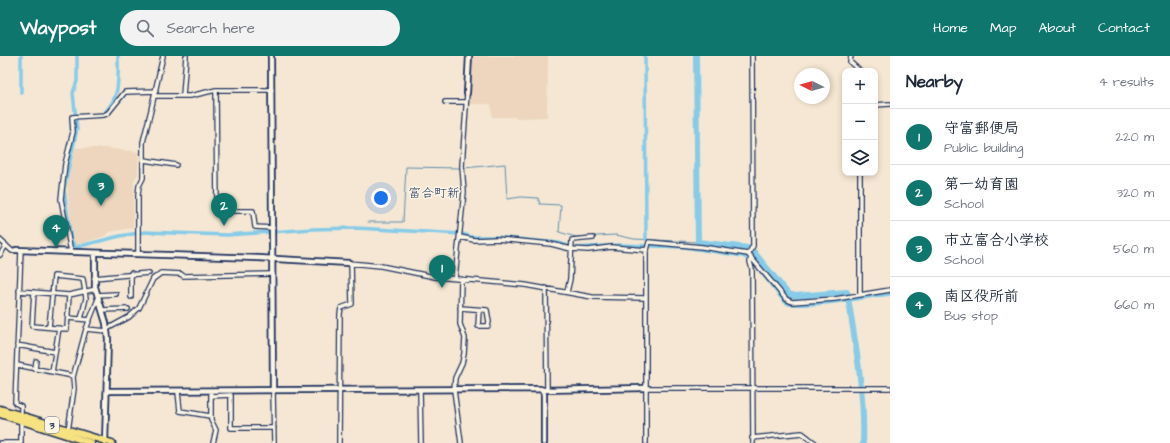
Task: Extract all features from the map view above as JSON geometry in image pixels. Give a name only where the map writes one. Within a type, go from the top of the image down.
[{"type":"highway","name":"3","points":[[0,409],[21,418],[67,433],[112,443]]},
{"type":"highway","name":"3","points":[[0,414],[21,418]]},
{"type":"highway","name":"3","points":[[67,433],[91,443]]},
{"type":"street","points":[[138,254],[138,195],[139,186],[143,178],[144,160],[142,142],[155,96],[163,56]]},
{"type":"street","points":[[183,96],[186,56]]},
{"type":"street","points":[[272,56],[274,443]]},
{"type":"street","points":[[455,278],[464,192],[462,169],[469,56]]},
{"type":"street","points":[[752,56],[753,248],[749,256],[752,269],[752,443]]},
{"type":"street","points":[[851,56],[850,62],[857,68]]},
{"type":"street","points":[[155,96],[183,96],[216,90],[272,90]]},
{"type":"street","points":[[216,90],[218,211],[253,211],[256,227],[272,230]]},
{"type":"street","points":[[71,252],[61,199],[65,164],[73,132],[72,117],[104,115],[108,113],[125,92],[156,91]]},
{"type":"street","points":[[445,102],[466,102]]},
{"type":"street","points":[[878,105],[890,104]]},
{"type":"street","points":[[144,160],[176,165]]},
{"type":"street","points":[[860,176],[860,294]]},
{"type":"street","points":[[460,234],[474,240],[497,239],[551,244],[588,250],[611,247],[648,247]]},
{"type":"street","points":[[567,292],[570,279],[572,240],[593,238]]},
{"type":"street","points":[[0,240],[12,251],[138,254],[350,263],[381,266],[434,277],[546,288],[592,297],[645,298]]},
{"type":"street","points":[[646,443],[645,298],[649,242],[702,247],[749,256],[789,301],[843,298],[890,290]]},
{"type":"street","points":[[0,255],[6,245]]},
{"type":"street","points":[[0,443],[21,443],[21,406],[15,403],[20,291],[19,250]]},
{"type":"street","points":[[95,253],[94,278],[107,330],[107,391],[104,442]]},
{"type":"street","points":[[339,443],[340,314],[341,308],[352,304],[350,263]]},
{"type":"street","points":[[94,278],[131,273],[149,273]]},
{"type":"street","points":[[131,273],[131,296]]},
{"type":"street","points":[[86,329],[107,330],[129,317],[139,308],[153,279],[161,273],[181,274],[183,276],[273,274]]},
{"type":"street","points":[[49,327],[54,276],[83,279],[86,298],[81,319]]},
{"type":"street","points":[[461,279],[460,324],[465,338],[464,354],[462,363],[455,378],[454,390],[461,443]]},
{"type":"street","points":[[544,443],[546,288]]},
{"type":"street","points":[[20,291],[69,295],[96,289]]},
{"type":"street","points":[[34,292],[32,326],[67,329],[69,295]]},
{"type":"street","points":[[98,297],[116,294]]},
{"type":"street","points":[[67,433],[74,389],[73,376],[86,329],[98,297]]},
{"type":"street","points":[[460,308],[487,310],[489,322],[488,326],[478,326],[479,310]]},
{"type":"street","points":[[102,310],[128,309]]},
{"type":"street","points":[[68,318],[90,320]]},
{"type":"street","points":[[52,372],[59,328]]},
{"type":"street","points":[[18,345],[56,352]]},
{"type":"street","points":[[35,369],[36,361]]},
{"type":"street","points":[[17,365],[73,376]]},
{"type":"street","points":[[211,394],[273,391],[365,390],[890,388]]},
{"type":"street","points":[[417,390],[422,443]]},
{"type":"street","points":[[107,391],[178,392],[231,395],[231,428],[274,428]]},
{"type":"street","points":[[178,392],[180,411],[210,416]]},
{"type":"street","points":[[211,394],[210,416],[216,430],[213,443]]},
{"type":"street","points":[[752,438],[802,433],[815,443]]},
{"type":"shaded area","points":[[471,56],[548,56],[547,117],[492,117],[491,104],[469,104]]},
{"type":"shaded area","points":[[75,148],[104,148],[139,152],[138,175],[134,180],[133,228],[109,232],[105,236],[77,245],[73,240],[67,185]]},
{"type":"waterway","points":[[21,56],[21,93]]},
{"type":"waterway","points":[[77,56],[77,81],[73,93],[77,129],[64,189],[71,240],[76,247],[120,236],[145,232],[227,235],[313,229],[356,228],[463,234],[471,237],[495,237],[559,243],[574,248],[620,245],[684,247],[743,256],[753,262],[784,301],[789,304],[827,303],[890,294]]},
{"type":"waterway","points":[[104,113],[116,94],[118,79],[118,56]]},
{"type":"waterway","points":[[645,56],[646,239]]},
{"type":"waterway","points":[[696,56],[698,242],[748,248],[753,251],[788,294],[795,296],[847,292],[861,386],[863,443]]},
{"type":"waterway","points":[[464,168],[505,164],[507,199],[521,197],[538,198],[540,204],[561,205],[559,232],[576,237],[616,235],[634,239],[698,242]]},
{"type":"waterway","points":[[368,222],[403,222],[406,167],[460,168]]},
{"type":"place","name":"市立富合小学校","points":[[101,206]]},
{"type":"place","name":"第一幼育園","points":[[224,226]]},
{"type":"place","name":"南区役所前","points":[[56,248]]},
{"type":"place","name":"守富郵便局","points":[[442,288]]},
{"type":"district","name":"富合町新","points":[[434,192]]}]
